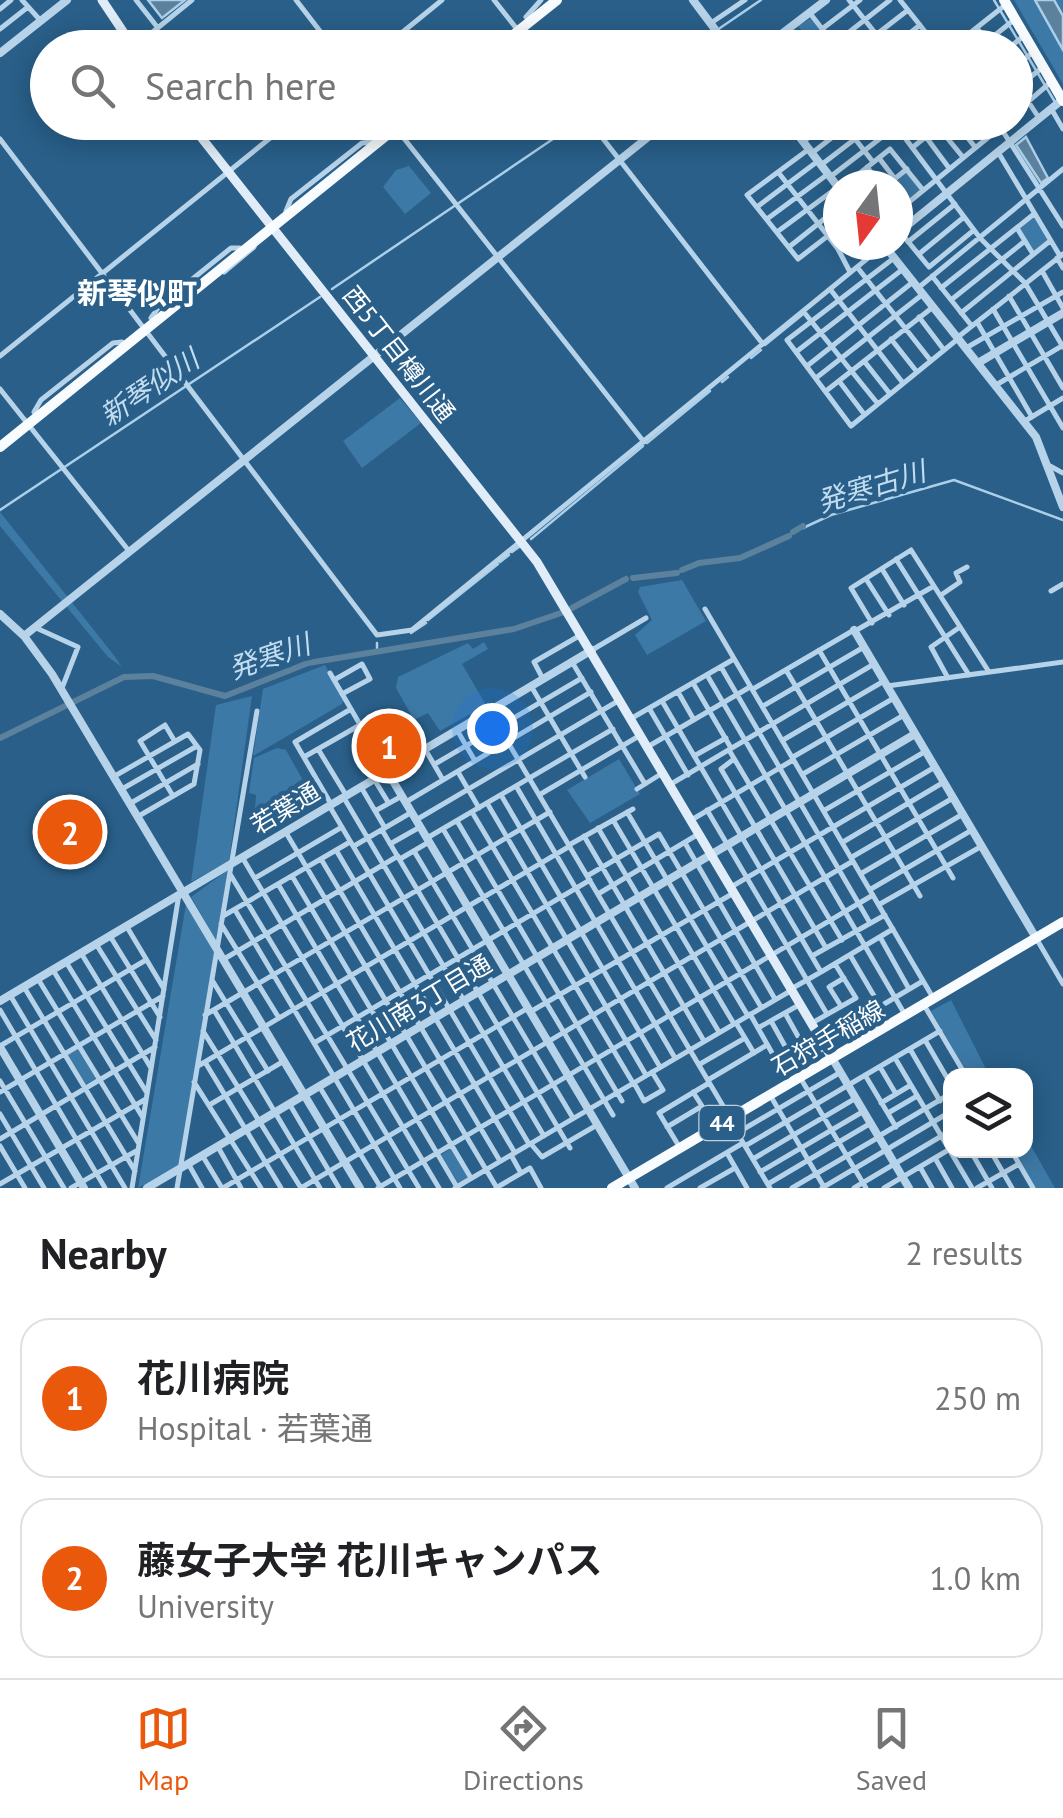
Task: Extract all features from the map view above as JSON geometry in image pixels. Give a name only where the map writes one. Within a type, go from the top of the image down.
[{"type":"main road","points":[[101,0],[121,30]]},
{"type":"main road","points":[[517,28],[550,0]]},
{"type":"main road","points":[[514,30],[557,0]]},
{"type":"main road","points":[[1004,5],[1014,30]]},
{"type":"main road","points":[[1004,5],[1015,30]]},
{"type":"main road","points":[[1033,55],[1063,90]]},
{"type":"main road","points":[[1033,61],[1059,103]]},
{"type":"main road","name":"西5丁目樽川通","points":[[205,140],[524,540],[832,1058]]},
{"type":"main road","points":[[146,324],[166,313],[257,240],[286,210],[374,140]]},
{"type":"main road","points":[[0,439],[381,140]]},
{"type":"main road","points":[[0,447],[33,416]]},
{"type":"main road","name":"石狩手稲線","points":[[612,1188],[632,1183],[680,1148],[1063,922]]},
{"type":"street","points":[[0,9],[11,0]]},
{"type":"street","points":[[22,0],[40,21]]},
{"type":"street","points":[[0,53],[68,0]]},
{"type":"street","points":[[136,0],[158,28]]},
{"type":"street","points":[[155,30],[192,0]]},
{"type":"street","points":[[296,0],[319,30]]},
{"type":"street","points":[[405,30],[442,0]]},
{"type":"street","points":[[494,0],[517,28]]},
{"type":"street","points":[[526,18],[541,0]]},
{"type":"street","points":[[539,14],[547,14],[565,0]]},
{"type":"street","points":[[693,0],[716,30]]},
{"type":"street","points":[[710,23],[745,0]]},
{"type":"street","points":[[786,30],[826,0]]},
{"type":"street","points":[[809,12],[822,28],[860,0]]},
{"type":"street","points":[[853,30],[890,0]]},
{"type":"street","points":[[900,0],[924,30]]},
{"type":"street","points":[[851,3],[873,30]]},
{"type":"street","points":[[974,30],[1004,5]]},
{"type":"street","points":[[8,46],[0,33],[28,7]]},
{"type":"street","points":[[881,30],[908,10]]},
{"type":"street","points":[[1003,30],[1010,23]]},
{"type":"street","points":[[913,30],[920,25]]},
{"type":"street","points":[[1033,74],[1039,70]]},
{"type":"street","points":[[1033,98],[1047,86]]},
{"type":"street","points":[[1033,124],[1059,103],[1063,129]]},
{"type":"street","points":[[1033,110],[1039,119]]},
{"type":"street","points":[[0,139],[146,324],[377,634],[412,630],[866,260]]},
{"type":"street","points":[[0,356],[268,140]]},
{"type":"street","points":[[408,140],[644,442]]},
{"type":"street","points":[[604,140],[762,344]]},
{"type":"street","points":[[24,636],[643,140]]},
{"type":"street","points":[[804,140],[826,170]]},
{"type":"street","points":[[817,160],[823,140]]},
{"type":"street","points":[[767,219],[797,196],[834,140]]},
{"type":"street","points":[[757,207],[817,160],[855,140],[883,170]]},
{"type":"street","points":[[823,240],[798,259],[747,194],[778,172],[864,151],[879,140]]},
{"type":"street","points":[[907,140],[980,238],[1026,284],[1063,346],[996,385]]},
{"type":"street","points":[[913,147],[922,140]]},
{"type":"street","points":[[928,140],[950,168]]},
{"type":"street","points":[[952,140],[963,158]]},
{"type":"street","points":[[969,140],[975,147]]},
{"type":"street","points":[[913,198],[985,140]]},
{"type":"street","points":[[913,221],[1012,141],[1063,226]]},
{"type":"street","points":[[0,155],[8,148]]},
{"type":"street","points":[[863,170],[890,148],[923,190]]},
{"type":"street","points":[[998,152],[1060,256],[1063,268]]},
{"type":"street","points":[[873,162],[877,170]]},
{"type":"street","points":[[816,378],[895,316],[918,288],[1063,170]]},
{"type":"street","points":[[778,172],[823,230]]},
{"type":"street","points":[[777,232],[823,199]]},
{"type":"street","points":[[913,238],[955,204]]},
{"type":"street","points":[[942,288],[1034,214]]},
{"type":"street","points":[[919,254],[964,217]]},
{"type":"street","points":[[789,246],[823,219]]},
{"type":"street","points":[[1017,228],[1033,254]]},
{"type":"street","points":[[929,267],[974,230]]},
{"type":"street","points":[[961,313],[1050,240]]},
{"type":"street","points":[[951,300],[1025,241]]},
{"type":"street","points":[[913,247],[961,313],[986,337],[1010,377],[1050,466],[1063,507]]},
{"type":"street","points":[[891,260],[787,340],[851,426],[1060,256]]},
{"type":"street","points":[[846,260],[850,272]]},
{"type":"street","points":[[896,260],[996,385],[1029,419]]},
{"type":"street","points":[[857,267],[931,361]]},
{"type":"street","points":[[796,352],[903,270]]},
{"type":"street","points":[[978,363],[1063,310],[1060,294],[1042,271]]},
{"type":"street","points":[[807,366],[886,303],[918,288]]},
{"type":"street","points":[[830,289],[904,383]]},
{"type":"street","points":[[966,348],[1060,294]]},
{"type":"street","points":[[1009,296],[1063,388]]},
{"type":"street","points":[[826,391],[933,307]]},
{"type":"street","points":[[993,309],[1063,428]]},
{"type":"street","points":[[803,311],[878,404]]},
{"type":"street","points":[[919,318],[944,350]]},
{"type":"street","points":[[891,339],[918,372]]},
{"type":"street","points":[[864,360],[890,394]]},
{"type":"street","points":[[838,381],[865,415]]},
{"type":"street","points":[[0,389],[33,416],[63,468],[129,552]]},
{"type":"street","points":[[1029,419],[1063,398]]},
{"type":"street","points":[[1050,466],[1063,473]]},
{"type":"street","points":[[872,623],[852,588],[911,550],[988,672]]},
{"type":"street","points":[[896,559],[969,675]]},
{"type":"street","points":[[940,596],[960,582],[956,573],[967,567]]},
{"type":"street","points":[[881,569],[904,605]]},
{"type":"street","points":[[866,578],[889,614]]},
{"type":"street","points":[[1050,591],[1063,584]]},
{"type":"street","points":[[649,746],[934,586]]},
{"type":"street","points":[[705,609],[894,929],[923,982],[940,1031],[961,1068]]},
{"type":"street","points":[[0,614],[24,636],[62,692],[360,1188]]},
{"type":"street","points":[[592,650],[646,618]]},
{"type":"street","points":[[34,627],[78,647],[62,692]]},
{"type":"street","points":[[948,678],[930,647],[960,628]]},
{"type":"street","points":[[854,631],[1063,984]]},
{"type":"street","points":[[544,679],[534,662],[582,634]]},
{"type":"street","points":[[762,707],[864,647]]},
{"type":"street","name":"若葉通","points":[[0,1001],[592,650]]},
{"type":"street","points":[[820,650],[953,878]]},
{"type":"street","points":[[632,718],[734,660]]},
{"type":"street","points":[[572,662],[645,784]]},
{"type":"street","points":[[782,741],[886,684],[1063,662]]},
{"type":"street","points":[[342,694],[370,678],[362,664],[332,676],[342,694],[351,710],[387,771],[632,1183]]},
{"type":"street","points":[[671,784],[874,664]]},
{"type":"street","points":[[721,667],[870,923]]},
{"type":"street","points":[[786,670],[920,896]]},
{"type":"street","points":[[707,675],[905,1015]]},
{"type":"street","points":[[435,764],[582,678]]},
{"type":"street","points":[[693,683],[842,940]]},
{"type":"street","points":[[532,686],[583,774]]},
{"type":"street","points":[[375,811],[443,780],[591,692]]},
{"type":"street","points":[[678,692],[694,720]]},
{"type":"street","points":[[692,820],[894,698]]},
{"type":"street","points":[[223,916],[336,850],[416,819],[621,700]]},
{"type":"street","points":[[662,701],[821,972]]},
{"type":"street","points":[[649,708],[688,774]]},
{"type":"street","points":[[180,1186],[257,710]]},
{"type":"street","points":[[351,710],[295,742],[429,975],[530,1144],[542,1157],[569,1145],[597,1125]]},
{"type":"street","points":[[490,710],[769,1187],[871,1124]]},
{"type":"street","points":[[802,774],[904,715]]},
{"type":"street","points":[[304,758],[360,724]]},
{"type":"street","points":[[173,796],[141,739],[165,725],[175,742]]},
{"type":"street","points":[[457,730],[475,761]]},
{"type":"street","points":[[224,960],[613,730]]},
{"type":"street","points":[[112,778],[188,734],[197,746],[194,784],[137,817]]},
{"type":"street","name":"花川南3丁目通","points":[[147,1188],[916,734]]},
{"type":"street","points":[[539,794],[583,774],[642,735]]},
{"type":"street","points":[[694,756],[726,738]]},
{"type":"street","points":[[120,790],[197,746]]},
{"type":"street","points":[[710,747],[716,758]]},
{"type":"street","points":[[425,748],[443,780]]},
{"type":"street","points":[[318,749],[544,1136]]},
{"type":"street","points":[[824,811],[926,751]]},
{"type":"street","points":[[734,758],[721,769],[826,948]]},
{"type":"street","points":[[128,804],[198,764]]},
{"type":"street","points":[[202,1155],[222,1188],[469,1042],[547,1002],[704,910],[747,878],[935,767]]},
{"type":"street","points":[[458,771],[492,846],[644,1101],[663,1090],[627,1041],[486,804]]},
{"type":"street","points":[[637,788],[664,772]]},
{"type":"street","points":[[374,779],[388,803]]},
{"type":"street","points":[[842,842],[944,782]]},
{"type":"street","points":[[516,786],[675,1058]]},
{"type":"street","points":[[360,787],[569,1145]]},
{"type":"street","points":[[501,795],[660,1067]]},
{"type":"street","points":[[203,1031],[300,1188],[839,870],[953,798]]},
{"type":"street","points":[[197,1066],[630,810],[654,860],[780,1067],[793,1060]]},
{"type":"street","points":[[707,810],[827,1014]]},
{"type":"street","points":[[206,1016],[550,812]]},
{"type":"street","points":[[861,874],[963,814]]},
{"type":"street","points":[[390,844],[416,819]]},
{"type":"street","points":[[613,820],[754,1053]]},
{"type":"street","points":[[457,821],[622,1100]]},
{"type":"street","points":[[255,878],[342,827]]},
{"type":"street","points":[[598,828],[719,1032]]},
{"type":"street","points":[[443,829],[613,1114]]},
{"type":"street","points":[[320,1086],[380,1188],[859,904],[904,869],[972,830]]},
{"type":"street","points":[[286,831],[497,1188],[530,1168],[541,1188]]},
{"type":"street","points":[[314,1043],[562,897],[658,834],[762,1008]]},
{"type":"street","points":[[598,894],[700,834]]},
{"type":"street","points":[[584,836],[704,1041]]},
{"type":"street","points":[[685,843],[775,1000]]},
{"type":"street","points":[[879,905],[982,846]]},
{"type":"street","points":[[336,850],[476,1085],[521,1173]]},
{"type":"street","points":[[414,851],[573,1118]]},
{"type":"street","points":[[242,857],[438,1188]]},
{"type":"street","points":[[321,858],[500,1161]]},
{"type":"street","points":[[230,874],[419,1188]]},
{"type":"street","points":[[292,876],[452,1144],[472,1188]]},
{"type":"street","points":[[278,884],[456,1187],[894,929]]},
{"type":"street","points":[[128,1188],[135,1170],[181,893]]},
{"type":"street","points":[[235,910],[400,1188]]},
{"type":"street","points":[[812,956],[885,915]]},
{"type":"street","points":[[221,924],[279,1018]]},
{"type":"street","points":[[126,926],[164,992]]},
{"type":"street","points":[[110,936],[160,1017]]},
{"type":"street","points":[[880,937],[910,989]]},
{"type":"street","points":[[96,944],[155,1044]]},
{"type":"street","points":[[82,953],[152,1068]]},
{"type":"street","points":[[850,955],[877,1008],[923,982]]},
{"type":"street","points":[[83,1185],[0,1047],[146,960]]},
{"type":"street","points":[[66,962],[147,1096]]},
{"type":"street","points":[[812,1023],[856,998],[835,964]]},
{"type":"street","points":[[53,970],[143,1118]]},
{"type":"street","points":[[38,978],[138,1147]]},
{"type":"street","points":[[841,1006],[830,987],[844,978]]},
{"type":"street","points":[[211,979],[268,1070]]},
{"type":"street","points":[[24,987],[135,1170]]},
{"type":"street","points":[[2,1091],[164,992]]},
{"type":"street","points":[[10,995],[128,1188]]},
{"type":"street","points":[[207,1004],[320,1188]]},
{"type":"street","points":[[758,1028],[800,1004]]},
{"type":"street","points":[[0,1010],[105,1188]]},
{"type":"street","points":[[785,1013],[810,1056]]},
{"type":"street","points":[[771,1021],[796,1064],[826,1047]]},
{"type":"street","points":[[667,1188],[679,1185],[726,1153],[940,1031]]},
{"type":"street","points":[[698,1065],[745,1038]]},
{"type":"street","points":[[924,1040],[943,1071]]},
{"type":"street","points":[[0,1138],[155,1044]]},
{"type":"street","points":[[680,1148],[658,1113],[768,1045]]},
{"type":"street","points":[[910,1048],[940,1100]]},
{"type":"street","points":[[199,1055],[281,1188]]},
{"type":"street","points":[[832,1058],[910,1188]]},
{"type":"street","points":[[854,1188],[942,1137],[895,1058]]},
{"type":"street","points":[[211,1104],[284,1061]]},
{"type":"street","points":[[880,1067],[896,1094]]},
{"type":"street","points":[[737,1133],[841,1072]]},
{"type":"street","points":[[865,1076],[896,1126]]},
{"type":"street","points":[[800,1077],[865,1185]]},
{"type":"street","points":[[0,1081],[2,1091],[68,1188],[83,1185],[138,1147]]},
{"type":"street","points":[[194,1082],[261,1188]]},
{"type":"street","points":[[882,1102],[911,1086]]},
{"type":"street","points":[[667,1126],[702,1106],[694,1092]]},
{"type":"street","points":[[770,1095],[823,1188],[943,1117]]},
{"type":"street","points":[[2,1183],[147,1096]]},
{"type":"street","points":[[888,1113],[918,1096]]},
{"type":"street","points":[[752,1159],[856,1098]]},
{"type":"street","points":[[792,1188],[943,1098]]},
{"type":"street","points":[[289,1104],[340,1188]]},
{"type":"street","points":[[760,1172],[864,1111]]},
{"type":"street","points":[[0,1114],[44,1188]]},
{"type":"street","points":[[0,1146],[25,1188]]},
{"type":"street","points":[[217,1146],[242,1188]]},
{"type":"street","points":[[726,1153],[745,1185],[733,1188]]},
{"type":"street","points":[[884,1188],[943,1154]]},
{"type":"street","points":[[935,1158],[952,1188]]},
{"type":"street","points":[[955,1158],[975,1188],[990,1185],[1019,1164]]},
{"type":"street","points":[[975,1158],[990,1185]]},
{"type":"street","points":[[995,1158],[1012,1188]]},
{"type":"street","points":[[1015,1158],[1033,1188]]},
{"type":"street","points":[[184,1166],[202,1188]]},
{"type":"street","points":[[920,1167],[932,1188]]},
{"type":"street","points":[[700,1188],[735,1168]]},
{"type":"shaded area","points":[[148,0],[185,0],[162,18]]},
{"type":"shaded area","points":[[1014,0],[1063,0],[1063,84],[1033,30]]},
{"type":"shaded area","points":[[1035,0],[1054,0],[1063,16],[1063,50]]},
{"type":"shaded area","points":[[811,18],[821,30],[801,30],[798,26]]},
{"type":"shaded area","points":[[1028,140],[1048,178],[1041,183],[1016,145]]},
{"type":"shaded area","points":[[409,166],[431,193],[405,214],[383,187],[396,170]]},
{"type":"shaded area","points":[[1034,217],[1048,239],[1034,252],[1019,229]]},
{"type":"shaded area","points":[[400,398],[421,423],[362,468],[343,441]]},
{"type":"shaded area","points":[[0,512],[122,667],[108,657],[0,526]]},
{"type":"shaded area","points":[[682,580],[706,621],[647,655],[635,635],[652,620],[638,592],[640,587]]},
{"type":"shaded area","points":[[484,642],[488,649],[462,664],[486,705],[440,731],[428,713],[414,720],[396,688],[398,677],[468,643],[473,649]]},
{"type":"shaded area","points":[[325,665],[344,700],[342,704],[253,756],[263,689]]},
{"type":"shaded area","points":[[252,696],[229,861],[191,882],[216,705]]},
{"type":"shaded area","points":[[277,748],[286,750],[305,784],[255,809],[256,795],[249,793],[254,758]]},
{"type":"shaded area","points":[[619,759],[640,794],[590,823],[567,790]]},
{"type":"shaded area","points":[[228,870],[216,940],[191,897]]},
{"type":"shaded area","points":[[186,904],[215,949],[179,1166],[138,1188]]},
{"type":"shaded area","points":[[951,1000],[985,1068],[964,1068],[931,1011]]},
{"type":"shaded area","points":[[78,1049],[96,1079],[84,1085],[67,1055]]},
{"type":"shaded area","points":[[451,1148],[468,1178],[459,1184],[441,1155]]},
{"type":"shaded area","points":[[1033,1149],[1055,1188],[1034,1188],[1016,1158],[1033,1158]]},
{"type":"waterway","name":"新琴似川","points":[[720,28],[761,0]]},
{"type":"waterway","points":[[994,0],[1012,30]]},
{"type":"waterway","points":[[1033,65],[1055,102]]},
{"type":"waterway","name":"新琴似川","points":[[332,289],[551,140]]},
{"type":"waterway","name":"新琴似川","points":[[0,510],[320,297]]},
{"type":"waterway","points":[[765,345],[802,315]]},
{"type":"waterway","points":[[751,358],[761,350]]},
{"type":"waterway","points":[[722,382],[728,377]]},
{"type":"waterway","points":[[647,443],[710,391]]},
{"type":"waterway","points":[[531,539],[643,446]]},
{"type":"waterway","name":"発寒古川","points":[[803,528],[831,515],[954,480],[1063,520]]},
{"type":"waterway","name":"発寒川","points":[[793,532],[803,526]]},
{"type":"waterway","name":"発寒川","points":[[682,570],[699,563],[740,558],[789,536]]},
{"type":"waterway","points":[[512,552],[519,547]]},
{"type":"waterway","points":[[500,562],[509,555]]},
{"type":"waterway","points":[[428,620],[498,564]]},
{"type":"waterway","name":"発寒川","points":[[633,578],[677,573]]},
{"type":"waterway","name":"発寒川","points":[[572,608],[626,579]]},
{"type":"waterway","name":"発寒川","points":[[0,738],[124,677],[153,676],[225,696],[308,663],[514,629],[564,612]]},
{"type":"waterway","points":[[411,633],[426,623]]},
{"type":"waterway","points":[[377,643],[377,649]]},
{"type":"place","name":"花川病院","points":[[389,746]]},
{"type":"place","name":"藤女子大学 花川キャンパス","points":[[70,832]]},
{"type":"district","name":"新琴似町","points":[[137,292]]}]
